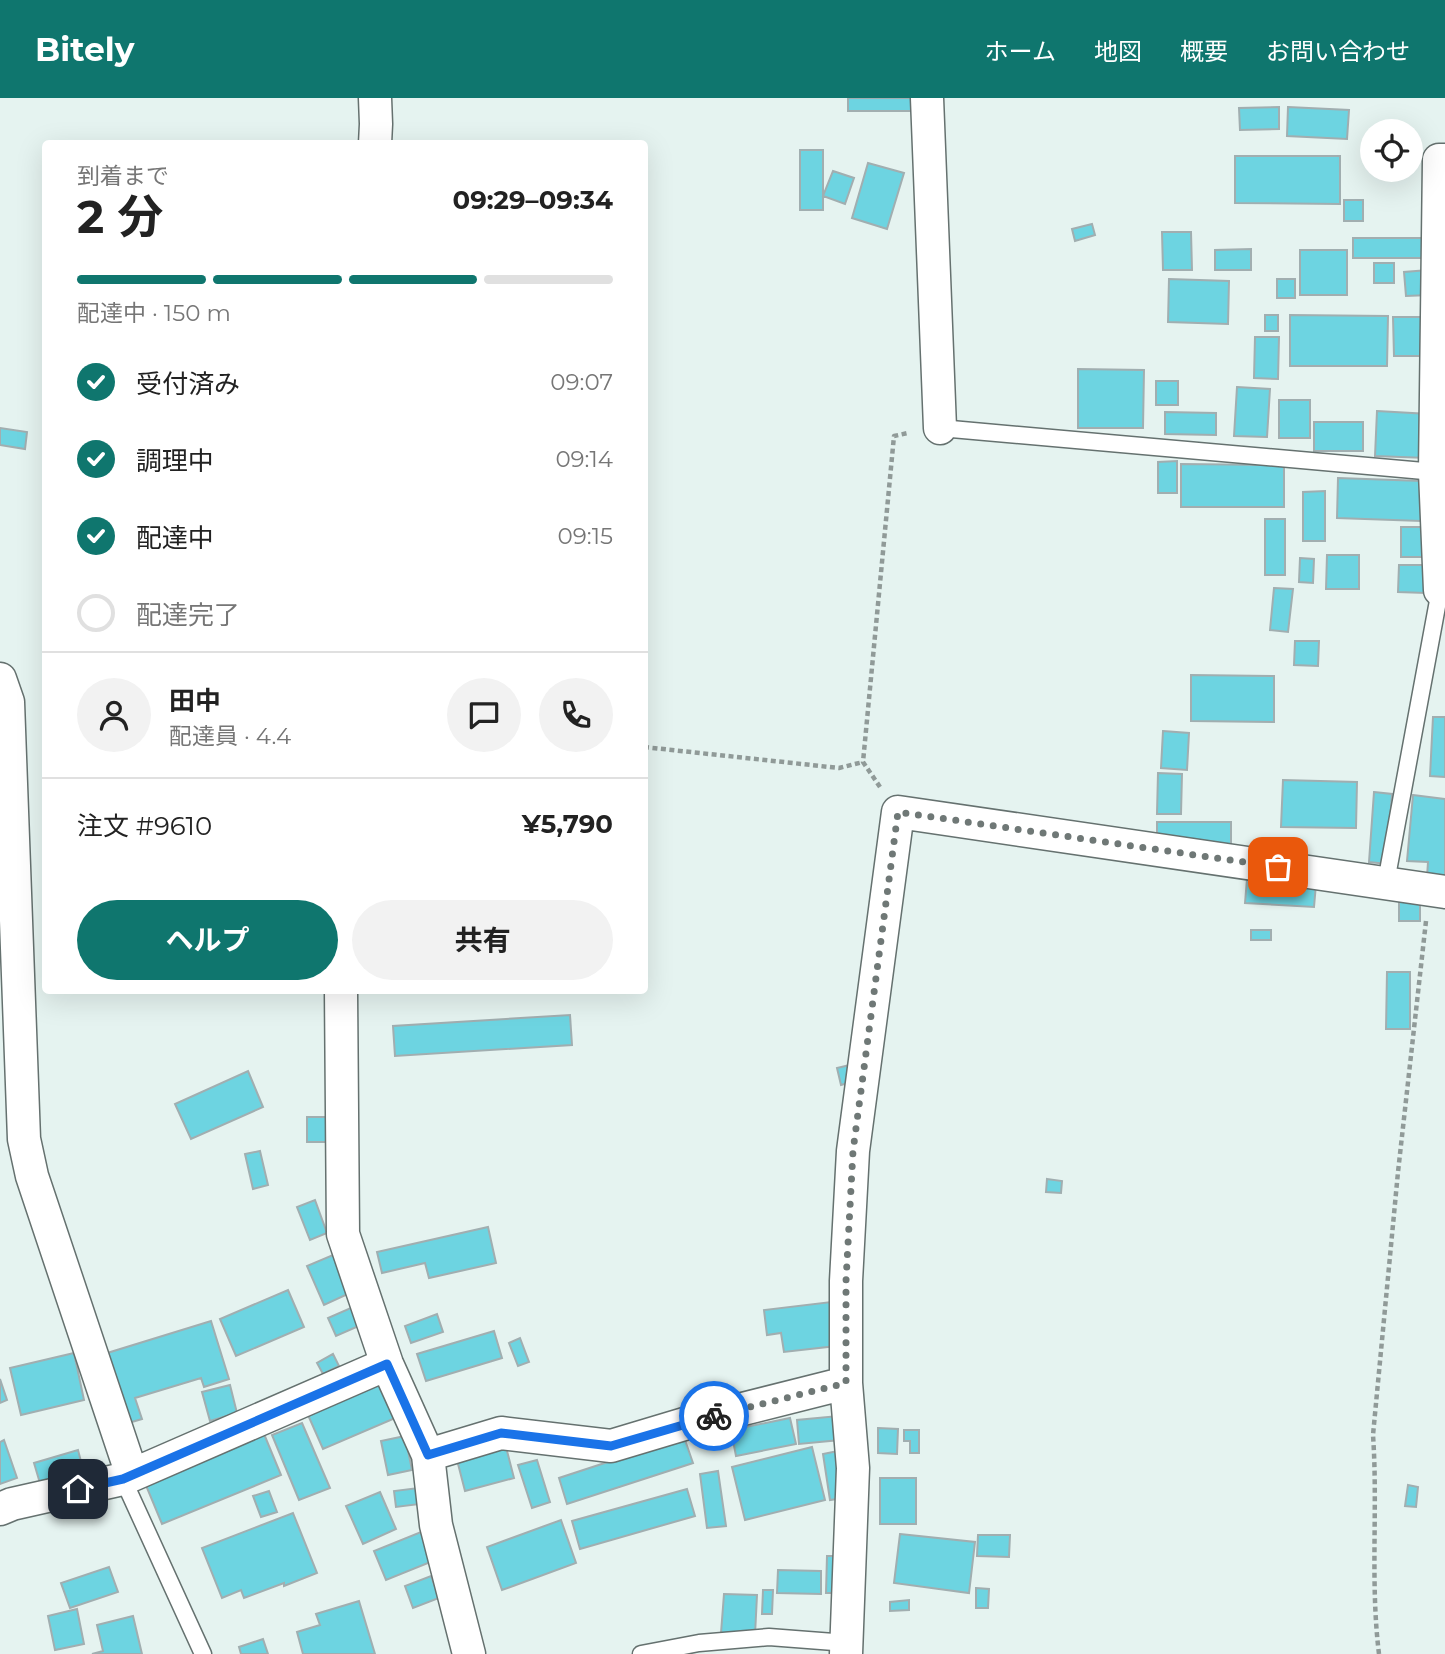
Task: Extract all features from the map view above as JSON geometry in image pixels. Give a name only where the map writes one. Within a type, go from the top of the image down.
[{"type":"street","points":[[375,98],[375,140]]},
{"type":"street","points":[[927,98],[940,428]]},
{"type":"street","points":[[1442,591],[1435,472],[1439,160],[1445,160]]},
{"type":"street","points":[[0,679],[8,702],[24,1139],[32,1176],[127,1477]]},
{"type":"street","points":[[847,1649],[853,1468],[846,1383],[846,1281],[853,1151],[898,812],[1437,890]]},
{"type":"street","points":[[341,994],[343,1234],[387,1364],[428,1455],[436,1525],[469,1654]]},
{"type":"street","points":[[0,1509],[127,1477],[387,1364]]},
{"type":"street","points":[[428,1455],[501,1433],[611,1446],[691,1422],[846,1383]]},
{"type":"lane","points":[[940,428],[1435,472]]},
{"type":"lane","points":[[1386,882],[1442,591]]},
{"type":"lane","points":[[127,1477],[203,1654]]},
{"type":"lane","points":[[641,1654],[699,1643],[769,1637],[847,1649]]},
{"type":"path","points":[[898,812],[863,762],[894,436],[940,428]]},
{"type":"path","points":[[648,747],[839,768],[863,762]]},
{"type":"path","points":[[1379,1654],[1375,1586],[1376,1476],[1373,1435],[1398,1172],[1437,890]]},
{"type":"building","points":[[848,98],[921,98],[921,111],[848,111]]},
{"type":"building","points":[[1279,107],[1279,129],[1240,130],[1239,108]]},
{"type":"building","points":[[1288,107],[1349,110],[1347,139],[1287,136]]},
{"type":"building","points":[[800,150],[823,150],[823,210],[800,210]]},
{"type":"building","points":[[1235,156],[1340,156],[1340,204],[1235,203]]},
{"type":"building","points":[[868,163],[904,173],[887,229],[852,218]]},
{"type":"building","points":[[833,171],[854,178],[845,204],[823,196]]},
{"type":"building","points":[[1344,200],[1363,200],[1363,221],[1344,221]]},
{"type":"building","points":[[1092,224],[1095,235],[1075,241],[1072,229]]},
{"type":"building","points":[[1162,232],[1191,232],[1192,270],[1163,270]]},
{"type":"building","points":[[1353,238],[1431,238],[1431,258],[1353,258]]},
{"type":"building","points":[[1251,249],[1251,270],[1215,270],[1215,250]]},
{"type":"building","points":[[1300,250],[1347,250],[1347,295],[1300,295]]},
{"type":"building","points":[[1374,263],[1394,263],[1394,283],[1374,283]]},
{"type":"building","points":[[1428,270],[1430,295],[1406,296],[1404,272]]},
{"type":"building","points":[[1169,279],[1229,281],[1228,324],[1168,322]]},
{"type":"building","points":[[1277,279],[1295,279],[1295,298],[1277,298]]},
{"type":"building","points":[[1265,315],[1278,315],[1278,331],[1265,331]]},
{"type":"building","points":[[1290,315],[1388,316],[1387,366],[1290,366]]},
{"type":"building","points":[[1393,317],[1431,317],[1432,356],[1394,356]]},
{"type":"building","points":[[1255,337],[1279,337],[1278,379],[1254,378]]},
{"type":"building","points":[[1078,369],[1144,370],[1143,428],[1078,428]]},
{"type":"building","points":[[1156,381],[1178,381],[1178,405],[1156,405]]},
{"type":"building","points":[[1237,387],[1270,389],[1267,437],[1234,436]]},
{"type":"building","points":[[1279,400],[1310,400],[1310,438],[1279,438]]},
{"type":"building","points":[[1377,411],[1429,414],[1427,458],[1375,456]]},
{"type":"building","points":[[1165,412],[1216,413],[1216,435],[1165,434]]},
{"type":"building","points":[[1314,422],[1363,422],[1363,451],[1314,451]]},
{"type":"building","points":[[0,428],[27,432],[25,449],[0,445]]},
{"type":"building","points":[[1177,461],[1177,493],[1158,493],[1158,462]]},
{"type":"building","points":[[1181,464],[1284,465],[1284,507],[1181,507]]},
{"type":"building","points":[[1338,478],[1422,481],[1421,521],[1337,518]]},
{"type":"building","points":[[1325,491],[1325,541],[1303,541],[1303,492]]},
{"type":"building","points":[[1265,519],[1285,519],[1285,575],[1265,575]]},
{"type":"building","points":[[1401,527],[1426,527],[1426,557],[1401,557]]},
{"type":"building","points":[[1327,555],[1359,555],[1359,589],[1326,589]]},
{"type":"building","points":[[1300,558],[1314,559],[1313,583],[1299,582]]},
{"type":"building","points":[[1399,565],[1427,565],[1426,593],[1398,592]]},
{"type":"building","points":[[1274,588],[1293,589],[1288,632],[1270,630]]},
{"type":"building","points":[[1295,641],[1319,641],[1318,666],[1294,665]]},
{"type":"building","points":[[1191,675],[1274,676],[1274,722],[1191,721]]},
{"type":"building","points":[[1433,717],[1445,717],[1445,777],[1430,776]]},
{"type":"building","points":[[1163,731],[1189,733],[1187,770],[1161,768]]},
{"type":"building","points":[[1158,773],[1182,774],[1181,814],[1157,814]]},
{"type":"building","points":[[1283,780],[1357,782],[1356,828],[1281,827]]},
{"type":"building","points":[[1374,792],[1392,794],[1387,864],[1369,862]]},
{"type":"building","points":[[1413,795],[1445,799],[1445,878],[1427,877],[1428,862],[1407,861]]},
{"type":"building","points":[[1157,822],[1231,822],[1231,847],[1157,847]]},
{"type":"building","points":[[1247,879],[1316,884],[1314,907],[1245,903]]},
{"type":"building","points":[[1399,899],[1420,899],[1420,921],[1399,921]]},
{"type":"building","points":[[1251,930],[1271,930],[1271,940],[1251,940]]},
{"type":"building","points":[[1387,972],[1410,972],[1410,1029],[1386,1029]]},
{"type":"building","points":[[570,1015],[572,1045],[395,1056],[393,1026]]},
{"type":"building","points":[[854,1064],[859,1080],[841,1085],[837,1068]]},
{"type":"building","points":[[248,1071],[263,1107],[191,1139],[175,1104]]},
{"type":"building","points":[[307,1117],[330,1117],[330,1142],[307,1142]]},
{"type":"building","points":[[260,1151],[268,1185],[253,1189],[245,1154]]},
{"type":"building","points":[[1047,1179],[1062,1181],[1061,1193],[1046,1192]]},
{"type":"building","points":[[315,1200],[327,1233],[310,1240],[297,1207]]},
{"type":"building","points":[[488,1227],[496,1263],[429,1278],[425,1263],[382,1273],[377,1252]]},
{"type":"building","points":[[333,1255],[350,1293],[324,1305],[307,1266]]},
{"type":"building","points":[[288,1290],[304,1327],[236,1356],[220,1319]]},
{"type":"building","points":[[831,1302],[836,1346],[784,1352],[781,1333],[767,1335],[764,1310]]},
{"type":"building","points":[[353,1307],[361,1325],[336,1336],[328,1318]]},
{"type":"building","points":[[437,1314],[443,1332],[411,1343],[405,1326]]},
{"type":"building","points":[[211,1321],[229,1379],[204,1387],[201,1378],[135,1398],[142,1419],[125,1424],[104,1354]]},
{"type":"building","points":[[494,1331],[502,1358],[426,1381],[417,1354]]},
{"type":"building","points":[[520,1338],[529,1362],[518,1366],[509,1343]]},
{"type":"building","points":[[74,1353],[84,1400],[21,1415],[10,1368]]},
{"type":"building","points":[[333,1354],[339,1366],[323,1374],[317,1363]]},
{"type":"building","points":[[0,1379],[7,1400],[0,1403]]},
{"type":"building","points":[[385,1381],[400,1416],[323,1449],[308,1415]]},
{"type":"building","points":[[230,1385],[237,1413],[210,1421],[202,1392]]},
{"type":"building","points":[[838,1416],[840,1440],[799,1444],[797,1420]]},
{"type":"building","points":[[790,1418],[796,1444],[736,1456],[731,1430]]},
{"type":"building","points":[[302,1423],[330,1488],[299,1500],[272,1435]]},
{"type":"building","points":[[878,1428],[898,1429],[897,1454],[878,1453]]},
{"type":"building","points":[[904,1430],[919,1430],[919,1453],[910,1453],[910,1441],[904,1441]]},
{"type":"building","points":[[264,1434],[281,1475],[162,1524],[145,1483]]},
{"type":"building","points":[[405,1436],[412,1470],[388,1475],[381,1441]]},
{"type":"building","points":[[684,1437],[693,1463],[567,1504],[559,1478]]},
{"type":"building","points":[[4,1440],[17,1478],[0,1484],[0,1442]]},
{"type":"building","points":[[506,1447],[514,1478],[465,1491],[457,1460]]},
{"type":"building","points":[[812,1447],[825,1500],[745,1520],[732,1467]]},
{"type":"building","points":[[78,1450],[85,1477],[42,1490],[34,1463]]},
{"type":"building","points":[[838,1451],[844,1498],[830,1500],[823,1454]]},
{"type":"building","points":[[537,1460],[550,1502],[532,1508],[518,1465]]},
{"type":"building","points":[[718,1471],[726,1526],[707,1528],[700,1474]]},
{"type":"building","points":[[880,1478],[916,1478],[916,1524],[880,1524]]},
{"type":"building","points":[[1408,1485],[1418,1487],[1416,1507],[1405,1506]]},
{"type":"building","points":[[418,1488],[420,1504],[396,1507],[394,1491]]},
{"type":"building","points":[[687,1489],[695,1516],[580,1549],[572,1521]]},
{"type":"building","points":[[269,1491],[277,1512],[261,1517],[253,1496]]},
{"type":"building","points":[[380,1492],[396,1529],[363,1544],[346,1506]]},
{"type":"building","points":[[293,1513],[317,1573],[244,1598],[241,1590],[222,1598],[202,1548]]},
{"type":"building","points":[[561,1520],[576,1563],[502,1590],[487,1547]]},
{"type":"building","points":[[421,1532],[433,1561],[386,1580],[374,1551]]},
{"type":"building","points":[[900,1534],[975,1542],[969,1593],[894,1583]]},
{"type":"building","points":[[978,1535],[1010,1535],[1009,1557],[977,1556]]},
{"type":"building","points":[[827,1556],[844,1556],[843,1593],[826,1593]]},
{"type":"building","points":[[109,1567],[118,1592],[70,1608],[61,1583]]},
{"type":"building","points":[[778,1570],[821,1571],[821,1594],[777,1593]]},
{"type":"building","points":[[431,1576],[439,1598],[413,1608],[405,1586]]},
{"type":"building","points":[[976,1588],[989,1589],[988,1608],[976,1608]]},
{"type":"building","points":[[763,1590],[773,1590],[772,1614],[762,1614]]},
{"type":"building","points":[[724,1594],[757,1595],[755,1635],[721,1633]]},
{"type":"building","points":[[909,1600],[909,1610],[890,1611],[890,1602]]},
{"type":"building","points":[[359,1601],[375,1654],[303,1654],[297,1632],[320,1625],[316,1614]]},
{"type":"building","points":[[77,1609],[84,1644],[55,1650],[48,1616]]},
{"type":"building","points":[[133,1616],[142,1654],[92,1654],[103,1651],[97,1625]]},
{"type":"building","points":[[263,1639],[268,1654],[241,1654],[239,1647]]},
{"type":"way so far","points":[[714,1416],[846,1383],[846,1281],[853,1151],[898,812],[1278,867]]},
{"type":"route","points":[[78,1489],[123,1479],[387,1364],[428,1455],[501,1433],[611,1446],[714,1416]]}]
